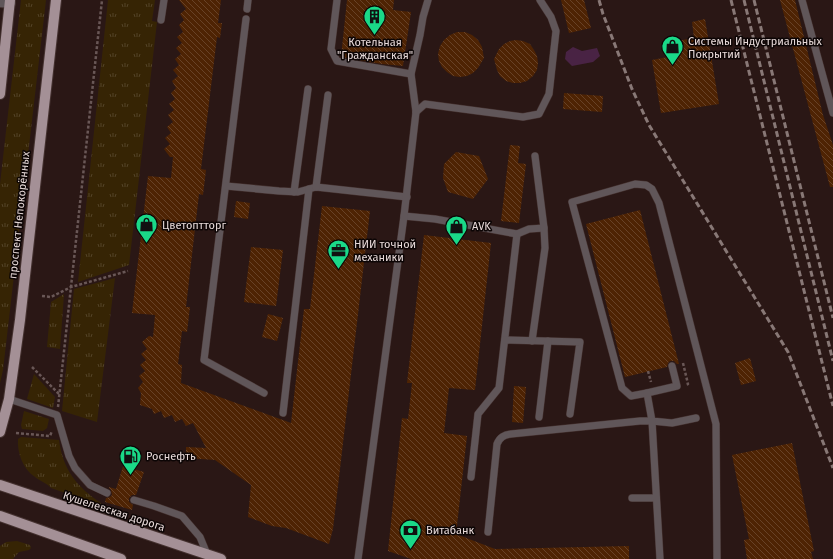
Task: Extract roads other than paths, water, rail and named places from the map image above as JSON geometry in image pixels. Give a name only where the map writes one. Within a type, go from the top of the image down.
[{"type":"main road","name":"проспект Непокорённых","points":[[0,432],[9,399],[56,0]]},
{"type":"main road","points":[[0,94],[7,2]]},
{"type":"main road","name":"Кушелевская дорога","points":[[0,485],[221,559]]},
{"type":"main road","points":[[0,516],[102,556],[121,559]]},
{"type":"lane","points":[[161,20],[164,0]]},
{"type":"lane","points":[[247,9],[248,0]]},
{"type":"lane","points":[[337,0],[331,49],[337,61],[411,74]]},
{"type":"lane","points":[[358,559],[407,197],[416,112],[411,74],[428,0]]},
{"type":"lane","points":[[416,112],[425,104],[523,117],[539,114],[549,94],[556,31],[551,17],[540,0]]},
{"type":"lane","points":[[802,0],[833,112]]},
{"type":"lane","points":[[246,20],[204,360],[264,393]]},
{"type":"lane","points":[[294,192],[308,89]]},
{"type":"lane","points":[[283,413],[312,188],[328,96]]},
{"type":"lane","points":[[532,341],[545,248],[535,156]]},
{"type":"lane","points":[[672,366],[677,386],[631,396],[622,388],[572,202],[635,184],[646,185],[652,189],[659,203],[716,424],[717,559]]},
{"type":"lane","points":[[226,186],[294,192],[312,188],[407,197]]},
{"type":"lane","points":[[404,216],[435,219],[517,234],[529,229],[544,228]]},
{"type":"lane","points":[[471,477],[478,414],[499,388],[517,234]]},
{"type":"lane","points":[[505,340],[580,342],[570,414]]},
{"type":"lane","points":[[539,417],[548,341]]},
{"type":"lane","points":[[647,393],[652,422],[660,559]]},
{"type":"lane","points":[[9,399],[57,415],[69,456],[75,468],[90,484],[107,493]]},
{"type":"lane","points":[[488,532],[498,444],[500,438],[511,434],[640,421],[672,423],[696,418]]},
{"type":"lane","points":[[632,498],[656,498]]},
{"type":"lane","points":[[134,500],[182,516],[200,537],[207,554]]},
{"type":"railway","points":[[599,0],[632,89],[649,125],[788,352],[833,468]]},
{"type":"railway","points":[[731,0],[833,406]]},
{"type":"railway","points":[[744,0],[833,361]]},
{"type":"railway","points":[[754,0],[833,318]]},
{"type":"place","name":"Котельная \"Гражданская\"","points":[[375,36]]},
{"type":"place","name":"Системы Индустриальных Покрытий","points":[[672,66]]},
{"type":"place","name":"Цветоптторг","points":[[146,244]]},
{"type":"place","name":"AVK","points":[[457,246]]},
{"type":"place","name":"НИИ точной механики","points":[[339,270]]},
{"type":"place","name":"Роснефть","points":[[131,476]]},
{"type":"place","name":"Витабанк","points":[[410,550]]}]
